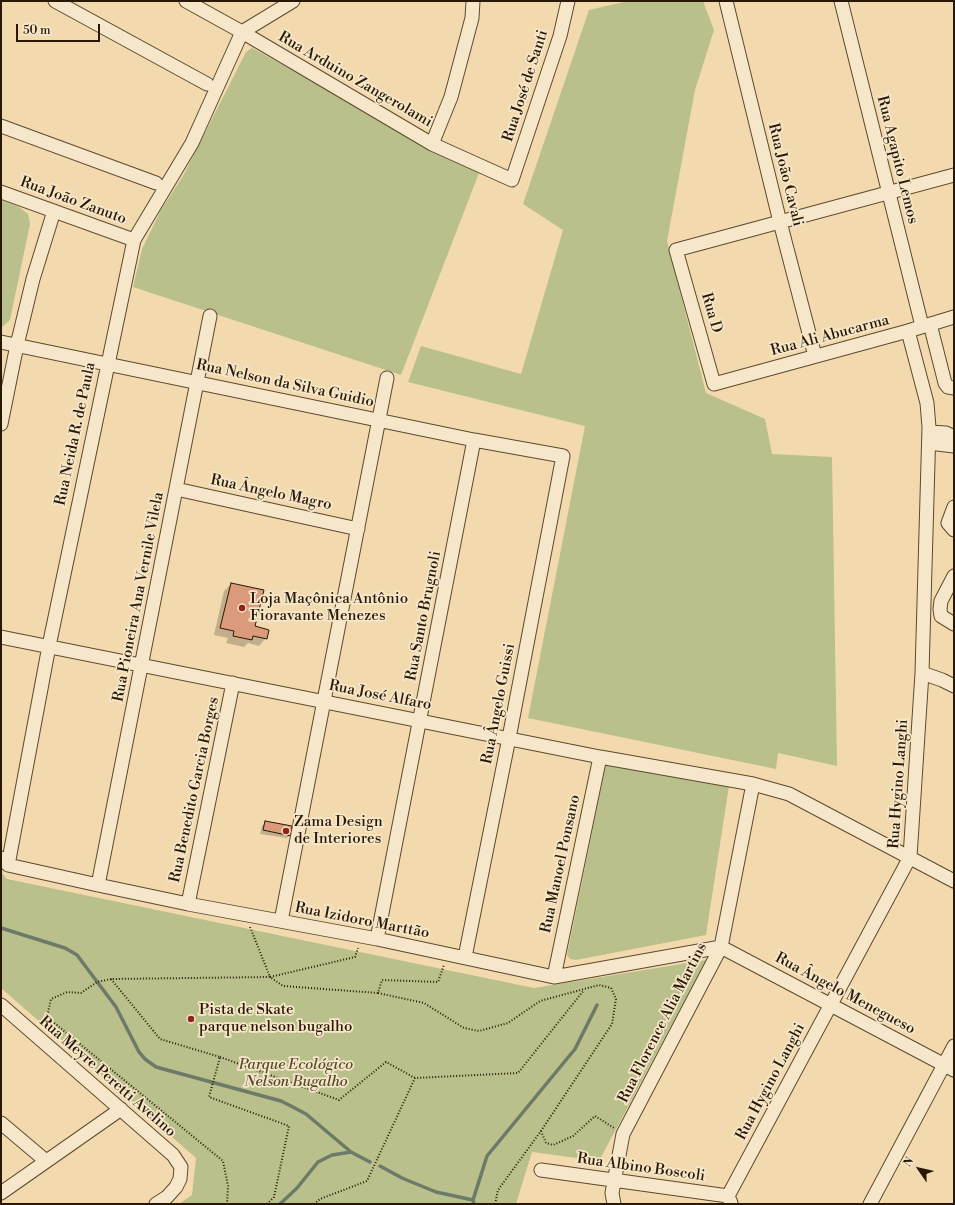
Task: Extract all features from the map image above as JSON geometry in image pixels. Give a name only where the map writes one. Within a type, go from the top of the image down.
[{"type":"street","points":[[55,1],[208,84]]},
{"type":"street","name":"Rua Arduino Zangerolami","points":[[186,1],[242,32],[432,144],[512,180]]},
{"type":"street","points":[[242,32],[293,1]]},
{"type":"street","points":[[432,144],[451,98],[472,18],[473,1]]},
{"type":"street","name":"Rua José de Santi","points":[[512,180],[560,36],[568,1]]},
{"type":"street","name":"Rua João Cavali","points":[[726,1],[780,222],[815,356]]},
{"type":"street","name":"Rua Agapito Lemos","points":[[841,1],[889,193],[926,325],[945,383],[954,388]]},
{"type":"street","name":"Rua Neida R. de Paula","points":[[3,865],[134,240],[192,143],[242,32]]},
{"type":"street","points":[[1,126],[156,183]]},
{"type":"street","points":[[780,222],[954,174]]},
{"type":"street","name":"Rua João Zanuto","points":[[1,192],[134,240]]},
{"type":"street","points":[[1,424],[17,345],[33,279],[54,211]]},
{"type":"street","name":"Rua D","points":[[714,384],[676,250],[780,222]]},
{"type":"street","name":"Rua Pioneira Ana Vernile Vilela","points":[[98,885],[210,316]]},
{"type":"street","name":"Rua Ali Abucarma","points":[[714,384],[954,317]]},
{"type":"street","name":"Rua Hygino Langhi","points":[[730,1200],[831,1005],[910,858],[922,673],[929,438],[927,403],[908,331]]},
{"type":"street","name":"Rua Nelson da Silva Guidio","points":[[1,342],[474,440],[563,456]]},
{"type":"street","points":[[281,921],[388,378]]},
{"type":"street","points":[[929,438],[946,433],[954,437]]},
{"type":"street","points":[[929,438],[954,446]]},
{"type":"street","name":"Rua Santo Brugnoli","points":[[376,939],[474,440]]},
{"type":"street","name":"Rua Ângelo Guissi","points":[[465,958],[563,456]]},
{"type":"street","name":"Rua Ângelo Magro","points":[[176,489],[358,529]]},
{"type":"street","points":[[954,507],[948,523],[954,530]]},
{"type":"street","points":[[954,576],[941,601],[940,609],[941,616],[954,624]]},
{"type":"street","name":"Rua José Alfaro","points":[[1,637],[600,757],[753,784],[790,794],[954,881]]},
{"type":"street","points":[[922,673],[954,686]]},
{"type":"street","name":"Rua Benedito Garcia Borges","points":[[188,904],[233,683]]},
{"type":"street","name":"Rua Manoel Ponsano","points":[[554,976],[600,757]]},
{"type":"street","name":"Rua Florence Alia Martins","points":[[614,1204],[612,1193],[623,1134],[721,947],[753,784]]},
{"type":"street","name":"Rua Izidoro Marttão","points":[[3,865],[188,904],[361,936],[554,976],[721,947]]},
{"type":"street","name":"Rua Ângelo Menegueso","points":[[721,947],[949,1067]]},
{"type":"street","name":"Rua Meyre Peretti Avelino","points":[[1,1005],[173,1155],[181,1167],[180,1179],[176,1187],[167,1197],[156,1204]]},
{"type":"street","points":[[870,1204],[949,1067],[954,1046]]},
{"type":"street","points":[[1,1192],[121,1109]]},
{"type":"street","points":[[1,1123],[46,1161]]},
{"type":"street","name":"Rua Albino Boscoli","points":[[541,1170],[730,1200]]},
{"type":"path","points":[[246,915],[270,977],[284,986],[378,993],[424,1003],[464,1028],[479,1031],[508,1023],[540,1001],[599,985],[612,988],[616,999],[612,1024],[541,1131],[498,1190],[495,1204]]},
{"type":"path","points":[[226,1204],[228,1186],[223,1161],[47,1017],[52,999],[67,992],[81,993],[97,982],[111,979],[270,977],[355,957],[361,936]]},
{"type":"path","points":[[378,993],[382,980],[438,982],[448,954]]},
{"type":"path","points":[[111,979],[160,1039],[220,1057],[339,1100],[386,1062],[415,1078],[518,1074],[584,989]]},
{"type":"path","points":[[220,1057],[209,1097],[289,1126],[274,1197],[267,1204]]},
{"type":"path","points":[[314,1204],[320,1199],[368,1181],[415,1078]]},
{"type":"path","points":[[541,1131],[546,1143],[553,1145],[573,1136],[595,1116],[623,1134]]},
{"type":"green space","points":[[628,1],[703,1],[714,30],[695,90],[667,241],[706,393],[765,419],[772,454],[832,457],[837,766],[778,753],[776,769],[528,718],[585,426],[408,382],[421,346],[521,374],[563,230],[523,204],[589,10]]},
{"type":"green space","points":[[252,48],[479,173],[401,375],[133,287],[142,249],[161,210],[183,176],[246,52]]},
{"type":"green space","points":[[1,200],[19,207],[28,214],[30,224],[10,320],[1,328]]},
{"type":"green space","points":[[606,764],[729,786],[706,935],[576,960],[570,959],[567,955]]},
{"type":"green space","name":"Parque Ecológico Nelson Bugalho","points":[[1,872],[7,879],[534,988],[706,960],[599,1161],[532,1152],[516,1204],[179,1204],[192,1195],[196,1158],[1,988]]},
{"type":"building","name":"Loja Maçônica Antônio Fioravante Menezes","points":[[231,583],[264,590],[255,626],[269,630],[267,639],[253,636],[252,640],[233,636],[234,631],[220,628]]},
{"type":"building","points":[[265,821],[292,826],[291,836],[263,830]]},
{"type":"waterway","points":[[1,928],[65,948],[77,955],[116,1007],[139,1052],[145,1059],[156,1067],[281,1101],[306,1114],[351,1152],[370,1162]]},
{"type":"waterway","points":[[474,1204],[473,1200],[487,1156],[575,1049],[597,1005]]},
{"type":"waterway","points":[[280,1204],[297,1188],[318,1162],[332,1155],[351,1152]]},
{"type":"waterway","points":[[380,1166],[402,1178],[436,1192],[473,1200]]},
{"type":"place","name":"Loja Maçônica Antônio Fioravante Menezes","points":[[242,608]]},
{"type":"place","name":"Zama Design de Interiores","points":[[286,831]]},
{"type":"place","name":"Pista de Skate parque nelson bugalho","points":[[191,1019]]}]
